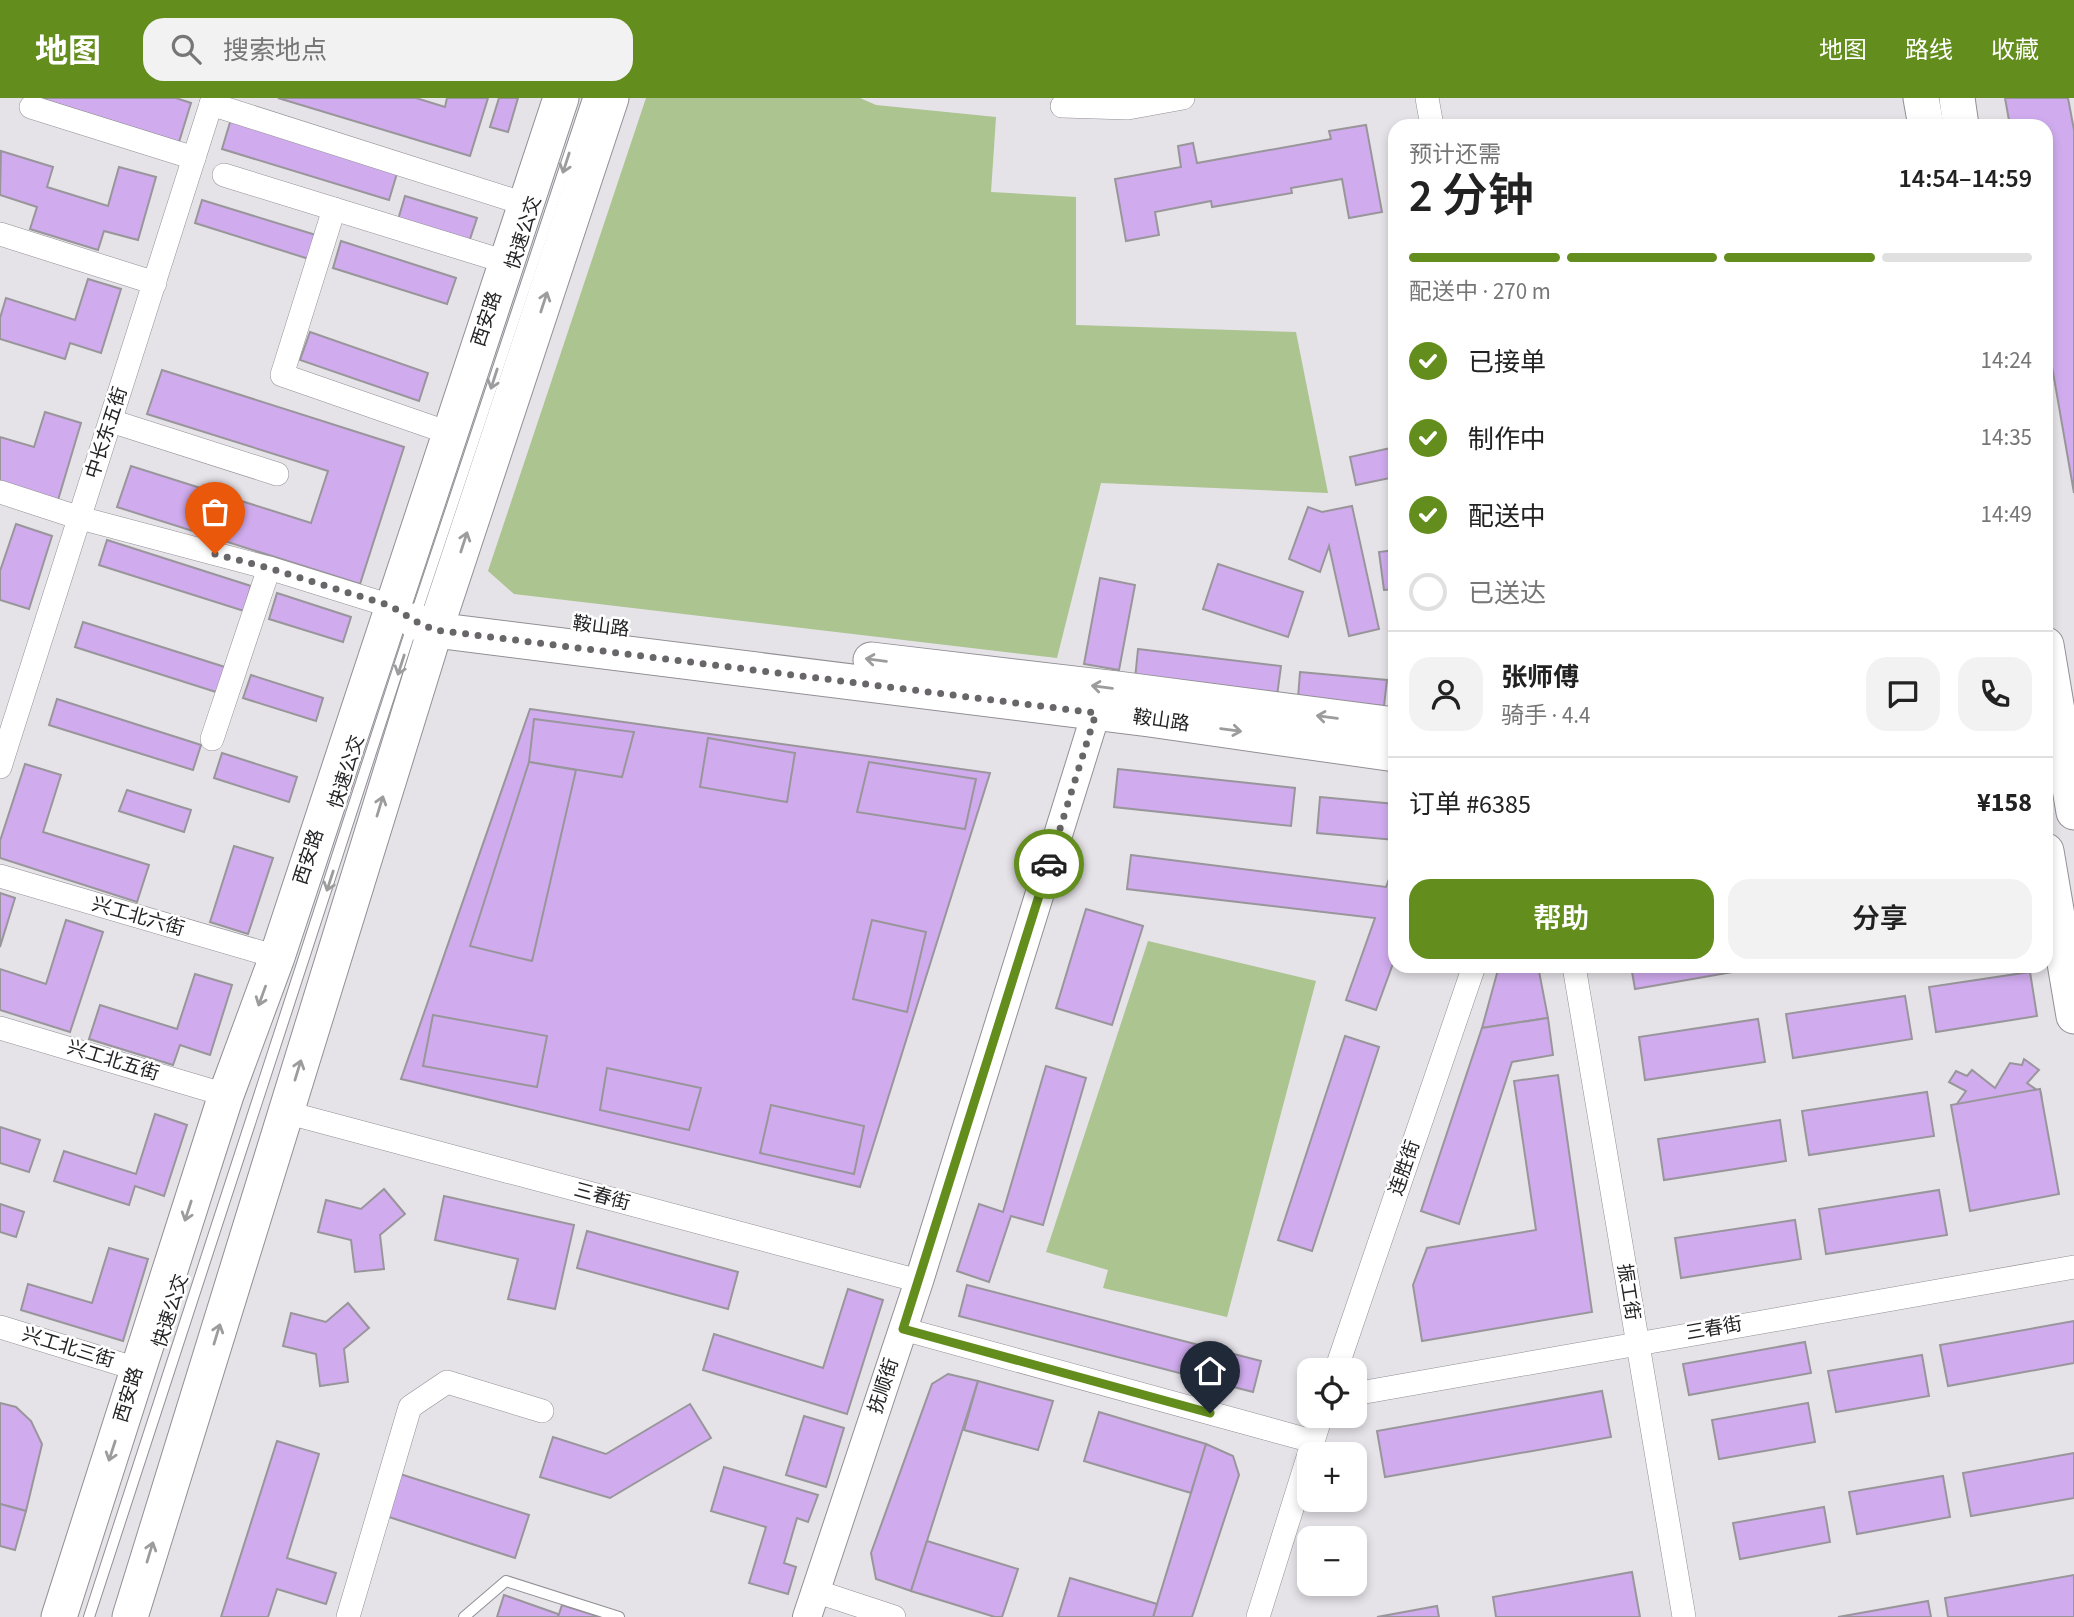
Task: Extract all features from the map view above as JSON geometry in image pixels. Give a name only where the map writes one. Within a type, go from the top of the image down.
[{"type":"main road","name":"西安路","points":[[130,1617],[285,1112],[420,614],[449,433],[561,98]]},
{"type":"main road","name":"西安路","points":[[59,1617],[226,1095],[277,957],[420,614],[611,98]]},
{"type":"main road","points":[[1922,98],[1925,119]]},
{"type":"main road","points":[[1956,98],[1960,119]]},
{"type":"main road","name":"鞍山路","points":[[420,614],[1388,753]]},
{"type":"main road","name":"鞍山路","points":[[420,614],[716,642],[1388,724]]},
{"type":"main road","points":[[2055,672],[2074,812]]},
{"type":"main road","points":[[2053,892],[2074,1016]]},
{"type":"street","points":[[1062,106],[1183,98]]},
{"type":"street","points":[[1427,98],[1431,119]]},
{"type":"street","points":[[212,101],[525,204]]},
{"type":"street","name":"中长东五街","points":[[0,767],[8,717],[80,518],[212,101]]},
{"type":"street","points":[[31,107],[194,158]]},
{"type":"street","points":[[224,175],[506,262]]},
{"type":"street","points":[[334,209],[282,374],[449,433]]},
{"type":"street","points":[[0,234],[155,283]]},
{"type":"street","points":[[111,421],[277,474]]},
{"type":"street","name":"鞍山路","points":[[0,492],[80,518],[269,568],[420,614]]},
{"type":"street","points":[[212,739],[269,568]]},
{"type":"street","name":"抚顺街","points":[[807,1617],[919,1281],[1096,713]]},
{"type":"street","name":"兴工北六街","points":[[0,876],[277,957]]},
{"type":"street","name":"连胜街","points":[[1340,1358],[1472,973]]},
{"type":"street","name":"振工街","points":[[1575,973],[1684,1617]]},
{"type":"street","name":"兴工北五街","points":[[0,1028],[226,1095]]},
{"type":"street","name":"三春街","points":[[285,1112],[919,1281]]},
{"type":"street","name":"三春街","points":[[1367,1392],[2074,1266]]},
{"type":"street","name":"兴工北三街","points":[[0,1326],[137,1369]]},
{"type":"street","points":[[903,1329],[1312,1441]]},
{"type":"street","points":[[348,1617],[410,1407],[447,1382],[542,1411]]},
{"type":"street","points":[[1258,1617],[1317,1428]]},
{"type":"street","points":[[816,1591],[894,1617]]},
{"type":"lane","name":"快速公交","points":[[89,1617],[588,98]]},
{"type":"lane","points":[[464,1617],[506,1581],[619,1617]]},
{"type":"green space","points":[[646,98],[860,98],[876,105],[996,117],[991,192],[1076,197],[1076,325],[1296,332],[1328,493],[1101,483],[1057,658],[514,594],[488,571]]},
{"type":"green space","points":[[1148,941],[1316,981],[1227,1317],[1103,1288],[1108,1270],[1046,1252]]},
{"type":"building","points":[[39,98],[176,98],[191,103],[179,142]]},
{"type":"building","points":[[278,98],[416,98],[445,107],[447,98],[488,98],[470,156]]},
{"type":"building","points":[[499,98],[518,98],[508,132],[490,127]]},
{"type":"building","points":[[2005,98],[2068,98],[2074,130],[2074,493],[2053,372],[2053,119],[2009,119]]},
{"type":"building","points":[[231,119],[398,170],[389,200],[222,149]]},
{"type":"building","points":[[1366,125],[1382,212],[1349,218],[1342,179],[1291,188],[1292,193],[1212,207],[1211,201],[1155,212],[1159,235],[1126,241],[1115,179],[1181,167],[1178,146],[1193,143],[1197,163],[1331,139],[1329,131]]},
{"type":"building","points":[[1,151],[53,167],[47,187],[108,206],[119,167],[156,177],[138,240],[104,231],[98,250],[30,229],[37,207],[0,195]]},
{"type":"building","points":[[405,196],[477,218],[468,245],[397,223]]},
{"type":"building","points":[[202,200],[319,236],[312,260],[195,223]]},
{"type":"building","points":[[341,241],[456,278],[447,304],[333,268]]},
{"type":"building","points":[[88,279],[121,289],[101,353],[70,343],[65,359],[0,339],[0,318],[6,298],[75,320]]},
{"type":"building","points":[[310,332],[428,373],[419,401],[300,360]]},
{"type":"building","points":[[162,370],[404,447],[360,584],[117,507],[131,466],[311,523],[328,471],[147,414]]},
{"type":"building","points":[[45,412],[81,423],[58,500],[0,483],[0,437],[34,447]]},
{"type":"building","points":[[1388,449],[1388,478],[1356,485],[1350,457]]},
{"type":"building","points":[[1352,506],[1379,629],[1349,636],[1329,546],[1320,572],[1289,559],[1308,507],[1322,512]]},
{"type":"building","points":[[16,524],[52,536],[29,609],[0,600],[0,571]]},
{"type":"building","points":[[107,540],[251,586],[244,611],[99,565]]},
{"type":"building","points":[[1388,551],[1388,590],[1384,590],[1379,552]]},
{"type":"building","points":[[1218,564],[1303,592],[1288,637],[1203,609]]},
{"type":"building","points":[[1100,578],[1135,585],[1119,670],[1084,664]]},
{"type":"building","points":[[277,593],[351,617],[343,642],[269,619]]},
{"type":"building","points":[[83,622],[228,668],[219,693],[75,647]]},
{"type":"building","points":[[1138,649],[1281,666],[1277,696],[1135,679]]},
{"type":"building","points":[[1300,672],[1387,680],[1384,706],[1298,698]]},
{"type":"building","points":[[251,675],[323,698],[316,721],[243,698]]},
{"type":"building","points":[[57,699],[201,745],[193,770],[49,725]]},
{"type":"building","points":[[530,709],[990,773],[860,1187],[401,1079]]},
{"type":"building","points":[[534,719],[634,732],[622,777],[529,762]]},
{"type":"building","points":[[708,738],[795,753],[787,802],[700,787]]},
{"type":"building","points":[[222,753],[297,777],[289,802],[214,778]]},
{"type":"building","points":[[529,762],[576,770],[532,961],[470,946]]},
{"type":"building","points":[[869,762],[976,779],[965,829],[857,812]]},
{"type":"building","points":[[25,764],[61,775],[43,832],[149,865],[137,902],[0,858],[0,841]]},
{"type":"building","points":[[1118,769],[1295,788],[1291,826],[1114,807]]},
{"type":"building","points":[[127,790],[191,810],[184,832],[119,811]]},
{"type":"building","points":[[1320,797],[1388,803],[1388,839],[1317,833]]},
{"type":"building","points":[[234,846],[273,858],[248,934],[210,922]]},
{"type":"building","points":[[1131,855],[1386,887],[1388,882],[1390,973],[1376,1010],[1346,1000],[1375,918],[1127,889]]},
{"type":"building","points":[[0,893],[15,898],[0,947]]},
{"type":"building","points":[[1086,909],[1143,926],[1112,1025],[1056,1008]]},
{"type":"building","points":[[66,920],[103,932],[70,1032],[0,1010],[0,969],[46,984]]},
{"type":"building","points":[[872,920],[926,932],[907,1012],[853,999]]},
{"type":"building","points":[[1497,973],[1539,973],[1548,1018],[1482,1028]]},
{"type":"building","points":[[1632,973],[1727,973],[1635,989]]},
{"type":"building","points":[[2030,973],[2037,1016],[1936,1032],[1929,987]]},
{"type":"building","points":[[195,974],[232,985],[210,1055],[180,1045],[173,1065],[89,1039],[100,1005],[177,1029]]},
{"type":"building","points":[[1905,996],[1912,1039],[1793,1058],[1786,1014]]},
{"type":"building","points":[[433,1015],[547,1036],[537,1087],[423,1066]]},
{"type":"building","points":[[1548,1018],[1553,1055],[1512,1062],[1459,1224],[1421,1211],[1482,1028]]},
{"type":"building","points":[[1758,1019],[1765,1062],[1645,1080],[1639,1037]]},
{"type":"building","points":[[1345,1036],[1379,1047],[1312,1251],[1278,1240]]},
{"type":"building","points":[[2024,1059],[2039,1070],[2027,1083],[2041,1093],[2042,1104],[2027,1115],[2045,1126],[2046,1134],[2032,1151],[2036,1176],[1986,1184],[1980,1153],[1959,1146],[1957,1139],[1972,1122],[1955,1115],[1954,1108],[1966,1091],[1949,1082],[1956,1071],[1967,1076],[1972,1070],[1995,1088],[2010,1063],[2022,1065]]},
{"type":"building","points":[[1046,1066],[1086,1078],[1043,1225],[1011,1216],[989,1282],[957,1271],[979,1204],[1003,1212]]},
{"type":"building","points":[[607,1068],[701,1088],[689,1130],[600,1110]]},
{"type":"building","points":[[1558,1075],[1592,1312],[1422,1341],[1413,1285],[1427,1248],[1536,1230],[1514,1081]]},
{"type":"building","points":[[2040,1089],[2059,1194],[1970,1211],[1951,1105]]},
{"type":"building","points":[[1927,1092],[1934,1136],[1809,1155],[1802,1111]]},
{"type":"building","points":[[771,1105],[864,1126],[854,1174],[760,1153]]},
{"type":"building","points":[[155,1114],[187,1125],[164,1196],[135,1186],[129,1205],[54,1181],[64,1151],[136,1174]]},
{"type":"building","points":[[1780,1120],[1786,1161],[1664,1180],[1658,1139]]},
{"type":"building","points":[[0,1127],[40,1140],[29,1172],[0,1163]]},
{"type":"building","points":[[384,1189],[405,1214],[380,1235],[384,1269],[355,1272],[351,1240],[318,1232],[326,1200],[361,1209]]},
{"type":"building","points":[[1939,1190],[1947,1235],[1826,1254],[1819,1209]]},
{"type":"building","points":[[444,1196],[574,1225],[555,1309],[508,1299],[518,1259],[435,1240]]},
{"type":"building","points":[[0,1204],[24,1212],[16,1237],[0,1232]]},
{"type":"building","points":[[1795,1220],[1801,1259],[1681,1278],[1675,1238]]},
{"type":"building","points":[[587,1231],[738,1272],[728,1309],[577,1268]]},
{"type":"building","points":[[109,1248],[148,1259],[123,1341],[21,1310],[28,1284],[92,1303]]},
{"type":"building","points":[[967,1285],[1261,1361],[1253,1392],[959,1316]]},
{"type":"building","points":[[848,1289],[883,1300],[847,1414],[703,1370],[714,1334],[823,1368]]},
{"type":"building","points":[[348,1303],[369,1328],[344,1349],[348,1382],[320,1386],[316,1354],[283,1346],[291,1313],[326,1322]]},
{"type":"building","points":[[2074,1321],[2074,1363],[1948,1386],[1940,1345]]},
{"type":"building","points":[[1805,1342],[1811,1373],[1689,1395],[1683,1364]]},
{"type":"building","points":[[1922,1355],[1929,1396],[1836,1412],[1828,1371]]},
{"type":"building","points":[[948,1374],[978,1381],[911,1591],[876,1579],[871,1553],[932,1384]]},
{"type":"building","points":[[978,1381],[1053,1401],[1038,1450],[964,1430]]},
{"type":"building","points":[[1602,1391],[1611,1437],[1385,1477],[1377,1431]]},
{"type":"building","points":[[0,1403],[16,1407],[31,1421],[42,1444],[26,1511],[0,1504]]},
{"type":"building","points":[[1808,1403],[1815,1442],[1719,1459],[1712,1420]]},
{"type":"building","points":[[690,1404],[711,1438],[610,1498],[540,1477],[553,1437],[606,1454]]},
{"type":"building","points":[[1099,1412],[1206,1444],[1191,1493],[1084,1461]]},
{"type":"building","points":[[804,1416],[844,1428],[826,1487],[786,1475]]},
{"type":"building","points":[[277,1441],[319,1454],[287,1558],[336,1573],[326,1604],[277,1589],[268,1617],[221,1617]]},
{"type":"building","points":[[1206,1444],[1233,1456],[1239,1475],[1192,1617],[1153,1617]]},
{"type":"building","points":[[2074,1453],[2074,1498],[1971,1516],[1963,1473]]},
{"type":"building","points":[[724,1467],[818,1495],[808,1522],[797,1518],[784,1563],[796,1567],[788,1594],[749,1583],[766,1527],[711,1511]]},
{"type":"building","points":[[400,1474],[529,1515],[515,1558],[386,1516]]},
{"type":"building","points":[[1943,1476],[1950,1517],[1857,1534],[1849,1492]]},
{"type":"building","points":[[0,1504],[26,1511],[15,1550],[0,1546]]},
{"type":"building","points":[[1824,1507],[1830,1542],[1740,1559],[1733,1523]]},
{"type":"building","points":[[927,1541],[1018,1569],[1002,1617],[911,1591]]},
{"type":"building","points":[[1632,1572],[1640,1617],[1496,1617],[1493,1597]]},
{"type":"building","points":[[2074,1575],[2074,1617],[1948,1617],[1945,1598]]},
{"type":"building","points":[[1070,1578],[1157,1604],[1153,1617],[1058,1617]]},
{"type":"building","points":[[504,1595],[558,1614],[558,1617],[497,1617]]},
{"type":"building","points":[[1928,1601],[1931,1617],[1838,1617]]},
{"type":"building","points":[[562,1605],[600,1617],[558,1617]]},
{"type":"building","points":[[1437,1606],[1439,1617],[1377,1617]]},
{"type":"way so far","points":[[215,554],[391,606],[435,630],[1096,713],[1049,864]]},
{"type":"route","points":[[1049,864],[903,1329],[1210,1413]]}]
